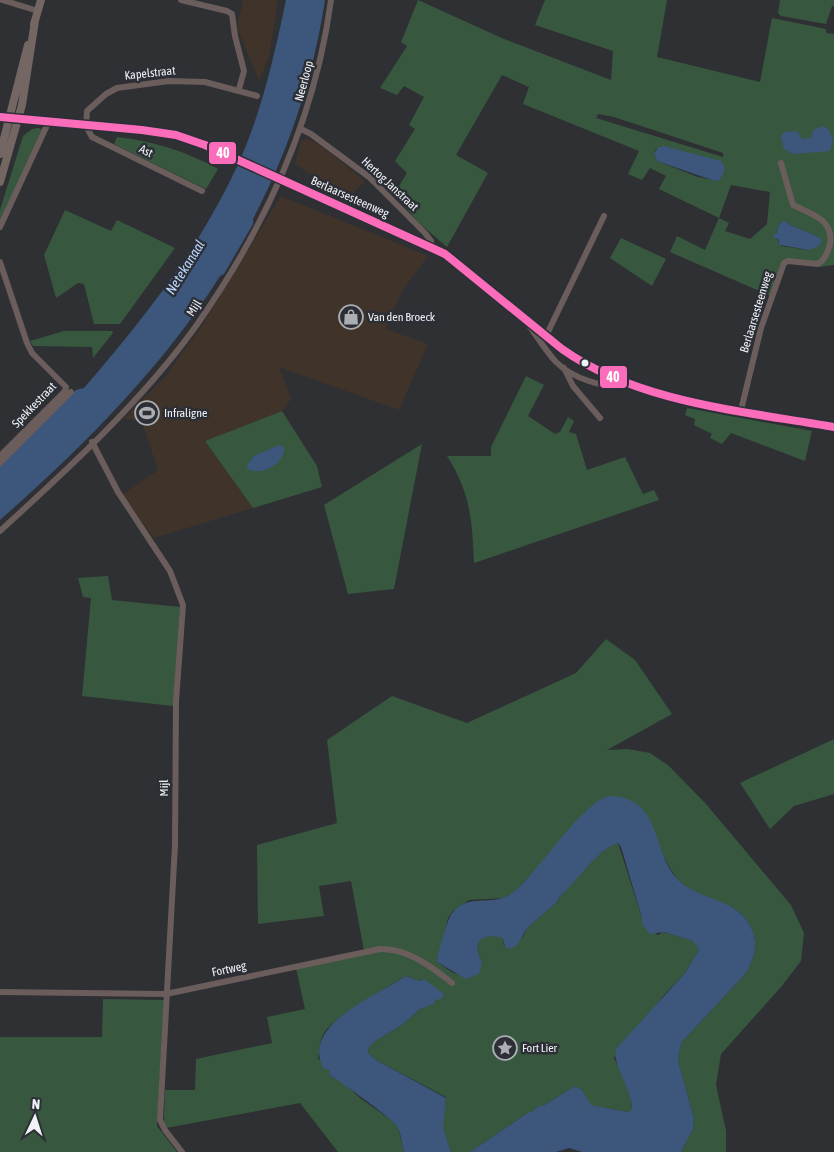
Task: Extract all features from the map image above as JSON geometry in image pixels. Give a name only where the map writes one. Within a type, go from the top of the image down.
[{"type":"main road","points":[[0,154],[41,0]]},
{"type":"main road","points":[[0,182],[18,119],[35,22]]},
{"type":"street","points":[[2,0],[38,11]]},
{"type":"street","points":[[181,0],[227,11],[232,14],[235,36],[244,71],[238,89]]},
{"type":"street","name":"Neerloop","points":[[286,166],[301,129],[322,57],[331,0]]},
{"type":"street","name":"Kapelstraat","points":[[86,126],[87,110],[106,94],[117,88],[189,80],[238,89],[258,96]]},
{"type":"street","name":"Berlaarsesteenweg","points":[[0,117],[171,134],[225,154],[431,247],[457,262],[523,318],[580,361],[628,385],[659,394],[834,427]]},
{"type":"street","points":[[0,228],[49,121]]},
{"type":"street","name":"Ast","points":[[86,126],[92,137],[202,191]]},
{"type":"street","name":"Hertog Janstraat","points":[[301,129],[369,177],[425,233],[431,241],[431,247]]},
{"type":"street","name":"Berlaarsesteenweg","points":[[741,410],[761,328],[784,263],[788,260],[818,264],[825,258],[830,242],[831,233],[824,221],[793,205],[782,163]]},
{"type":"street","name":"Mijl","points":[[0,531],[147,386],[196,326],[240,256],[272,198],[286,166]]},
{"type":"street","points":[[546,336],[604,216]]},
{"type":"street","name":"Spekkestraat","points":[[0,262],[32,353],[64,385],[65,391],[0,456]]},
{"type":"street","name":"Berlaarsesteenweg","points":[[523,318],[563,368],[573,386],[600,418]]},
{"type":"street","name":"Berlaarsesteenweg","points":[[563,368],[588,381],[605,385],[628,385]]},
{"type":"street","points":[[0,463],[71,392]]},
{"type":"street","name":"Mijl","points":[[92,442],[118,492],[170,571],[183,605],[175,721],[176,835],[160,1120],[165,1130],[182,1152]]},
{"type":"street","name":"Fortweg","points":[[0,992],[166,994],[380,949],[395,950],[407,955],[439,972],[452,983]]},
{"type":"shaded area","points":[[243,0],[278,0],[269,57],[259,81],[237,27]]},
{"type":"shaded area","points":[[307,138],[324,148],[365,181],[349,197],[327,186],[295,164],[301,141]]},
{"type":"shaded area","points":[[281,196],[428,256],[402,291],[386,329],[428,344],[399,410],[279,367],[291,399],[282,411],[205,441],[253,508],[154,538],[122,495],[158,470],[142,422],[124,418],[165,377],[201,327]]},
{"type":"green space","points":[[418,0],[504,39],[611,80],[613,51],[535,25],[545,0],[667,0],[657,57],[760,82],[772,18],[826,29],[826,33],[834,34],[834,265],[819,267],[785,263],[773,297],[670,252],[677,236],[705,250],[719,218],[659,189],[666,176],[650,168],[642,180],[628,174],[639,151],[523,104],[529,87],[502,75],[456,155],[488,173],[447,247],[418,222],[394,194],[407,173],[395,161],[415,129],[409,125],[424,97],[404,86],[397,95],[380,88],[407,46],[401,42]],"holes":[[[598,114],[614,117],[723,153],[723,157],[596,118]],[[656,149],[718,181],[698,177],[657,161],[654,153]],[[731,185],[770,192],[767,224],[750,239],[725,231],[729,223],[719,218]],[[784,220],[790,225],[819,237],[809,250],[781,246],[774,234],[777,234],[778,226]]]},
{"type":"green space","points":[[780,0],[834,0],[834,6],[832,6],[826,24],[781,16],[778,13]]},
{"type":"green space","points":[[32,129],[42,129],[0,221],[0,210],[23,136]]},
{"type":"green space","points":[[117,137],[144,141],[169,148],[194,157],[218,169],[206,189],[114,144]]},
{"type":"green space","points":[[65,210],[111,231],[117,220],[175,248],[120,324],[94,324],[84,284],[78,283],[56,298],[44,255]]},
{"type":"green space","points":[[621,238],[666,259],[652,286],[610,258]]},
{"type":"green space","points":[[64,331],[112,331],[113,333],[93,358],[92,347],[33,346],[30,341]]},
{"type":"green space","points":[[526,376],[544,385],[528,416],[555,434],[560,432],[568,417],[574,421],[569,432],[576,434],[587,470],[625,457],[643,494],[654,490],[659,500],[474,563],[471,520],[466,495],[447,456],[491,456],[491,447]]},
{"type":"green space","points":[[687,408],[812,431],[805,461],[731,433],[722,444],[710,438],[712,434],[694,425],[695,419],[685,415]]},
{"type":"green space","points":[[282,411],[317,466],[322,487],[253,508],[205,441]]},
{"type":"green space","points":[[422,444],[394,589],[348,594],[324,505]]},
{"type":"green space","points":[[108,576],[112,600],[180,607],[173,706],[82,696],[91,598],[83,597],[78,578]]},
{"type":"green space","points":[[606,639],[635,660],[672,714],[607,750],[628,749],[650,753],[669,766],[706,804],[791,905],[804,933],[801,961],[781,987],[721,1054],[716,1085],[726,1131],[726,1152],[681,1152],[693,1129],[694,1119],[678,1060],[681,1043],[747,972],[754,952],[753,932],[748,921],[741,913],[732,907],[692,890],[677,878],[662,853],[648,817],[587,810],[542,864],[513,893],[504,898],[469,900],[453,911],[448,918],[437,962],[453,973],[461,975],[482,962],[478,944],[484,937],[503,937],[504,946],[523,937],[527,928],[557,902],[559,897],[594,859],[610,846],[618,843],[642,918],[642,924],[658,935],[663,932],[694,941],[699,950],[685,973],[665,994],[614,1058],[629,1088],[632,1109],[628,1112],[590,1105],[582,1090],[575,1086],[543,1106],[538,1106],[532,1112],[529,1112],[470,1152],[451,1152],[442,1128],[446,1097],[376,1060],[368,1053],[369,1047],[374,1042],[403,1024],[420,1009],[434,1004],[424,979],[420,981],[405,976],[348,1012],[328,1028],[320,1044],[318,1058],[331,1070],[329,1075],[346,1085],[360,1098],[394,1122],[398,1127],[404,1152],[338,1152],[300,1103],[166,1128],[164,1121],[165,1090],[195,1090],[196,1059],[272,1043],[267,1017],[305,1009],[296,968],[364,951],[351,881],[319,886],[324,916],[258,924],[257,845],[337,823],[327,740],[392,696],[467,723],[576,673]]},
{"type":"green space","points":[[834,739],[834,794],[794,806],[770,829],[740,783]]},
{"type":"green space","points":[[103,999],[164,1000],[157,1126],[177,1152],[0,1152],[0,1037],[102,1037]]},
{"type":"water","name":"Netekanaal","points":[[286,0],[325,0],[313,61],[297,116],[266,194],[253,219],[253,224],[224,274],[220,276],[198,310],[147,374],[119,406],[61,465],[0,520],[0,466],[76,390],[84,388],[105,364],[164,289],[199,237],[215,209],[240,159],[257,115],[276,46]]},
{"type":"water","points":[[823,126],[829,130],[833,141],[830,151],[793,154],[784,149],[781,136],[785,132],[797,131],[802,139],[811,138],[813,130]]},
{"type":"water","points":[[664,146],[721,161],[724,166],[724,172],[719,181],[712,180],[657,161],[654,153],[659,147]]},
{"type":"water","points":[[784,220],[790,225],[819,237],[822,241],[819,246],[809,250],[780,245],[778,239],[773,237],[777,233],[778,226]]},
{"type":"water","points":[[279,445],[284,447],[281,459],[276,464],[258,471],[246,467],[254,456]]},
{"type":"water","points":[[611,796],[627,799],[639,806],[647,815],[667,864],[675,876],[694,891],[728,905],[739,912],[747,920],[753,932],[754,952],[747,972],[681,1043],[678,1060],[694,1119],[693,1129],[681,1152],[582,1152],[569,1148],[556,1152],[470,1152],[529,1112],[532,1112],[538,1106],[543,1106],[575,1086],[582,1090],[591,1105],[628,1112],[632,1109],[629,1093],[617,1063],[616,1049],[685,973],[699,950],[693,941],[664,932],[650,934],[642,924],[642,918],[621,847],[618,843],[602,852],[559,897],[557,902],[527,928],[518,944],[511,949],[505,947],[503,938],[489,937],[480,941],[478,949],[482,962],[479,974],[466,979],[437,962],[446,928],[453,912],[464,903],[495,900],[512,893],[534,871],[590,807],[601,799]]},
{"type":"water","points":[[405,976],[420,981],[424,979],[444,994],[441,999],[435,1000],[434,1004],[420,1009],[403,1024],[374,1042],[369,1047],[368,1053],[376,1060],[446,1098],[443,1128],[451,1152],[404,1152],[397,1126],[376,1108],[329,1075],[330,1070],[324,1069],[319,1053],[322,1039],[331,1026],[344,1014]]},
{"type":"transit line","name":"40","points":[[0,117],[142,130],[176,135],[205,145],[445,254],[562,349],[592,367],[624,382],[657,393],[728,410],[834,427]]},
{"type":"place","name":"Van den Broeck","points":[[351,317]]},
{"type":"place","name":"Infraligne","points":[[147,413]]},
{"type":"place","name":"Fort Lier","points":[[505,1048]]}]
